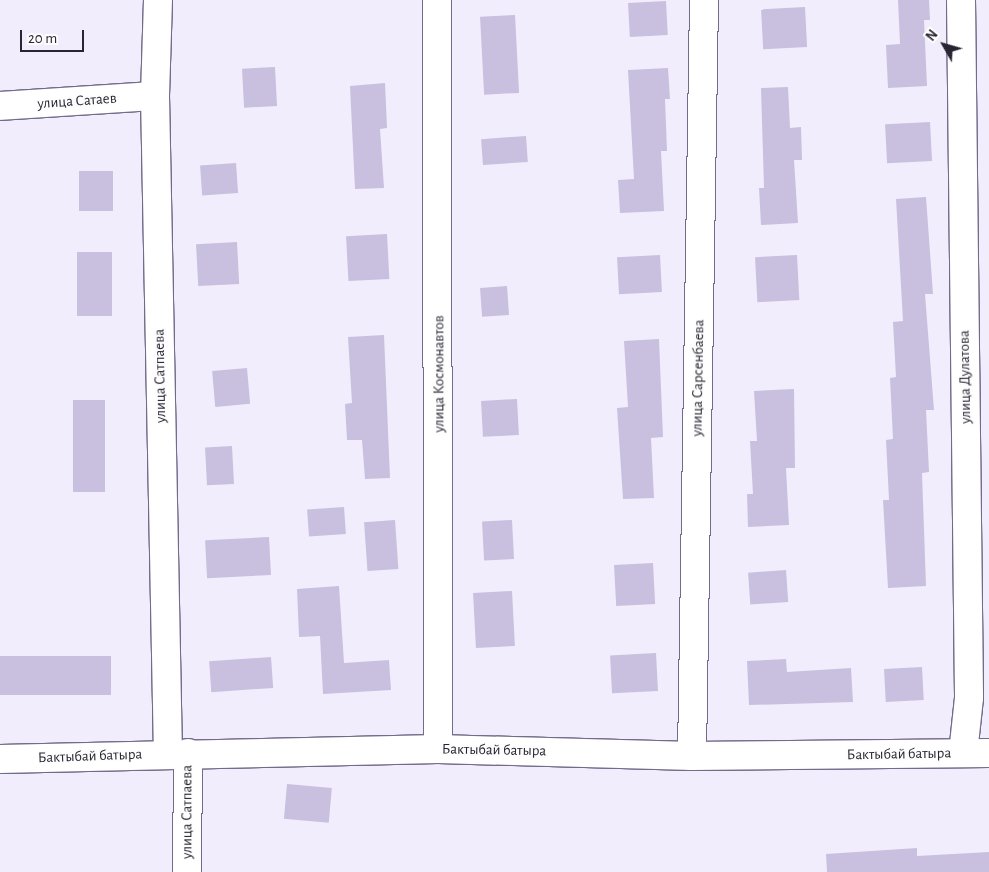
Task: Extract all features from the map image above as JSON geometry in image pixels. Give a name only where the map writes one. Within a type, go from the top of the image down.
[{"type":"street","name":"улица Сатпаева","points":[[158,0],[155,96],[178,753],[187,872]]},
{"type":"street","name":"улица Космонавтов","points":[[438,0],[438,749]]},
{"type":"street","name":"улица Сарсенбаева","points":[[692,756],[704,0]]},
{"type":"street","name":"улица Дулатова","points":[[961,0],[969,698],[976,753]]},
{"type":"street","name":"улица Сатаев","points":[[0,106],[155,96]]},
{"type":"street","name":"Бактыбай батыра","points":[[0,759],[178,753],[438,749],[692,756],[976,753]]},
{"type":"building","points":[[898,0],[929,0],[930,20],[924,20],[927,86],[888,88],[886,45],[900,44]]},
{"type":"building","points":[[666,1],[668,35],[630,37],[628,3]]},
{"type":"building","points":[[805,7],[807,47],[763,49],[761,9]]},
{"type":"building","points":[[515,15],[519,93],[484,95],[480,17]]},
{"type":"building","points":[[275,67],[277,106],[244,108],[242,69]]},
{"type":"building","points":[[668,68],[670,99],[665,99],[667,151],[661,151],[664,211],[620,213],[618,180],[634,179],[628,70]]},
{"type":"building","points":[[385,83],[387,128],[380,129],[384,188],[355,189],[350,86]]},
{"type":"building","points":[[788,87],[790,128],[801,127],[802,160],[794,160],[798,223],[761,225],[759,188],[764,188],[761,88]]},
{"type":"building","points":[[930,122],[932,161],[887,163],[885,124]]},
{"type":"building","points":[[526,136],[528,162],[483,165],[481,139]]},
{"type":"building","points":[[236,163],[238,193],[202,195],[200,166]]},
{"type":"building","points":[[79,171],[113,171],[113,211],[79,211]]},
{"type":"building","points":[[926,197],[933,294],[925,294],[934,410],[926,410],[929,472],[922,473],[926,586],[888,588],[883,500],[889,500],[886,440],[893,439],[890,378],[896,377],[893,322],[903,321],[896,199]]},
{"type":"building","points":[[387,234],[389,279],[348,281],[346,236]]},
{"type":"building","points":[[237,242],[239,284],[198,286],[196,244]]},
{"type":"building","points":[[77,252],[112,252],[112,316],[77,316]]},
{"type":"building","points":[[660,255],[662,292],[619,294],[617,257]]},
{"type":"building","points":[[797,255],[799,300],[757,302],[755,257]]},
{"type":"building","points":[[507,286],[509,315],[482,317],[480,288]]},
{"type":"building","points":[[384,335],[390,478],[365,479],[362,440],[347,440],[345,404],[352,403],[348,337]]},
{"type":"building","points":[[659,339],[663,437],[651,438],[654,498],[623,499],[617,408],[628,407],[624,341]]},
{"type":"building","points":[[247,368],[250,404],[215,407],[212,371]]},
{"type":"building","points":[[794,389],[795,468],[786,468],[789,525],[748,527],[747,494],[753,494],[750,441],[757,441],[754,391]]},
{"type":"building","points":[[517,399],[519,435],[483,437],[481,401]]},
{"type":"building","points":[[73,400],[105,400],[105,492],[73,492]]},
{"type":"building","points":[[232,446],[234,484],[207,485],[205,447]]},
{"type":"building","points":[[344,507],[346,534],[309,537],[307,510]]},
{"type":"building","points":[[395,520],[398,569],[367,571],[364,522]]},
{"type":"building","points":[[512,520],[514,559],[484,561],[482,522]]},
{"type":"building","points":[[269,537],[271,575],[207,578],[205,540]]},
{"type":"building","points":[[653,563],[655,604],[616,606],[614,565]]},
{"type":"building","points":[[786,570],[788,602],[750,605],[748,573]]},
{"type":"building","points":[[339,586],[344,663],[389,660],[391,690],[323,694],[320,636],[299,637],[297,589]]},
{"type":"building","points":[[512,591],[515,646],[476,648],[473,593]]},
{"type":"building","points":[[656,653],[658,691],[612,693],[610,655]]},
{"type":"building","points":[[0,656],[111,656],[111,695],[0,695]]},
{"type":"building","points":[[271,657],[273,688],[211,692],[209,661]]},
{"type":"building","points":[[786,659],[787,672],[851,668],[853,702],[749,705],[747,661]]},
{"type":"building","points":[[922,667],[924,700],[886,702],[884,669]]},
{"type":"building","points":[[287,784],[332,788],[329,823],[284,819]]},
{"type":"building","points":[[917,848],[917,856],[989,852],[989,872],[827,872],[826,854]]}]
